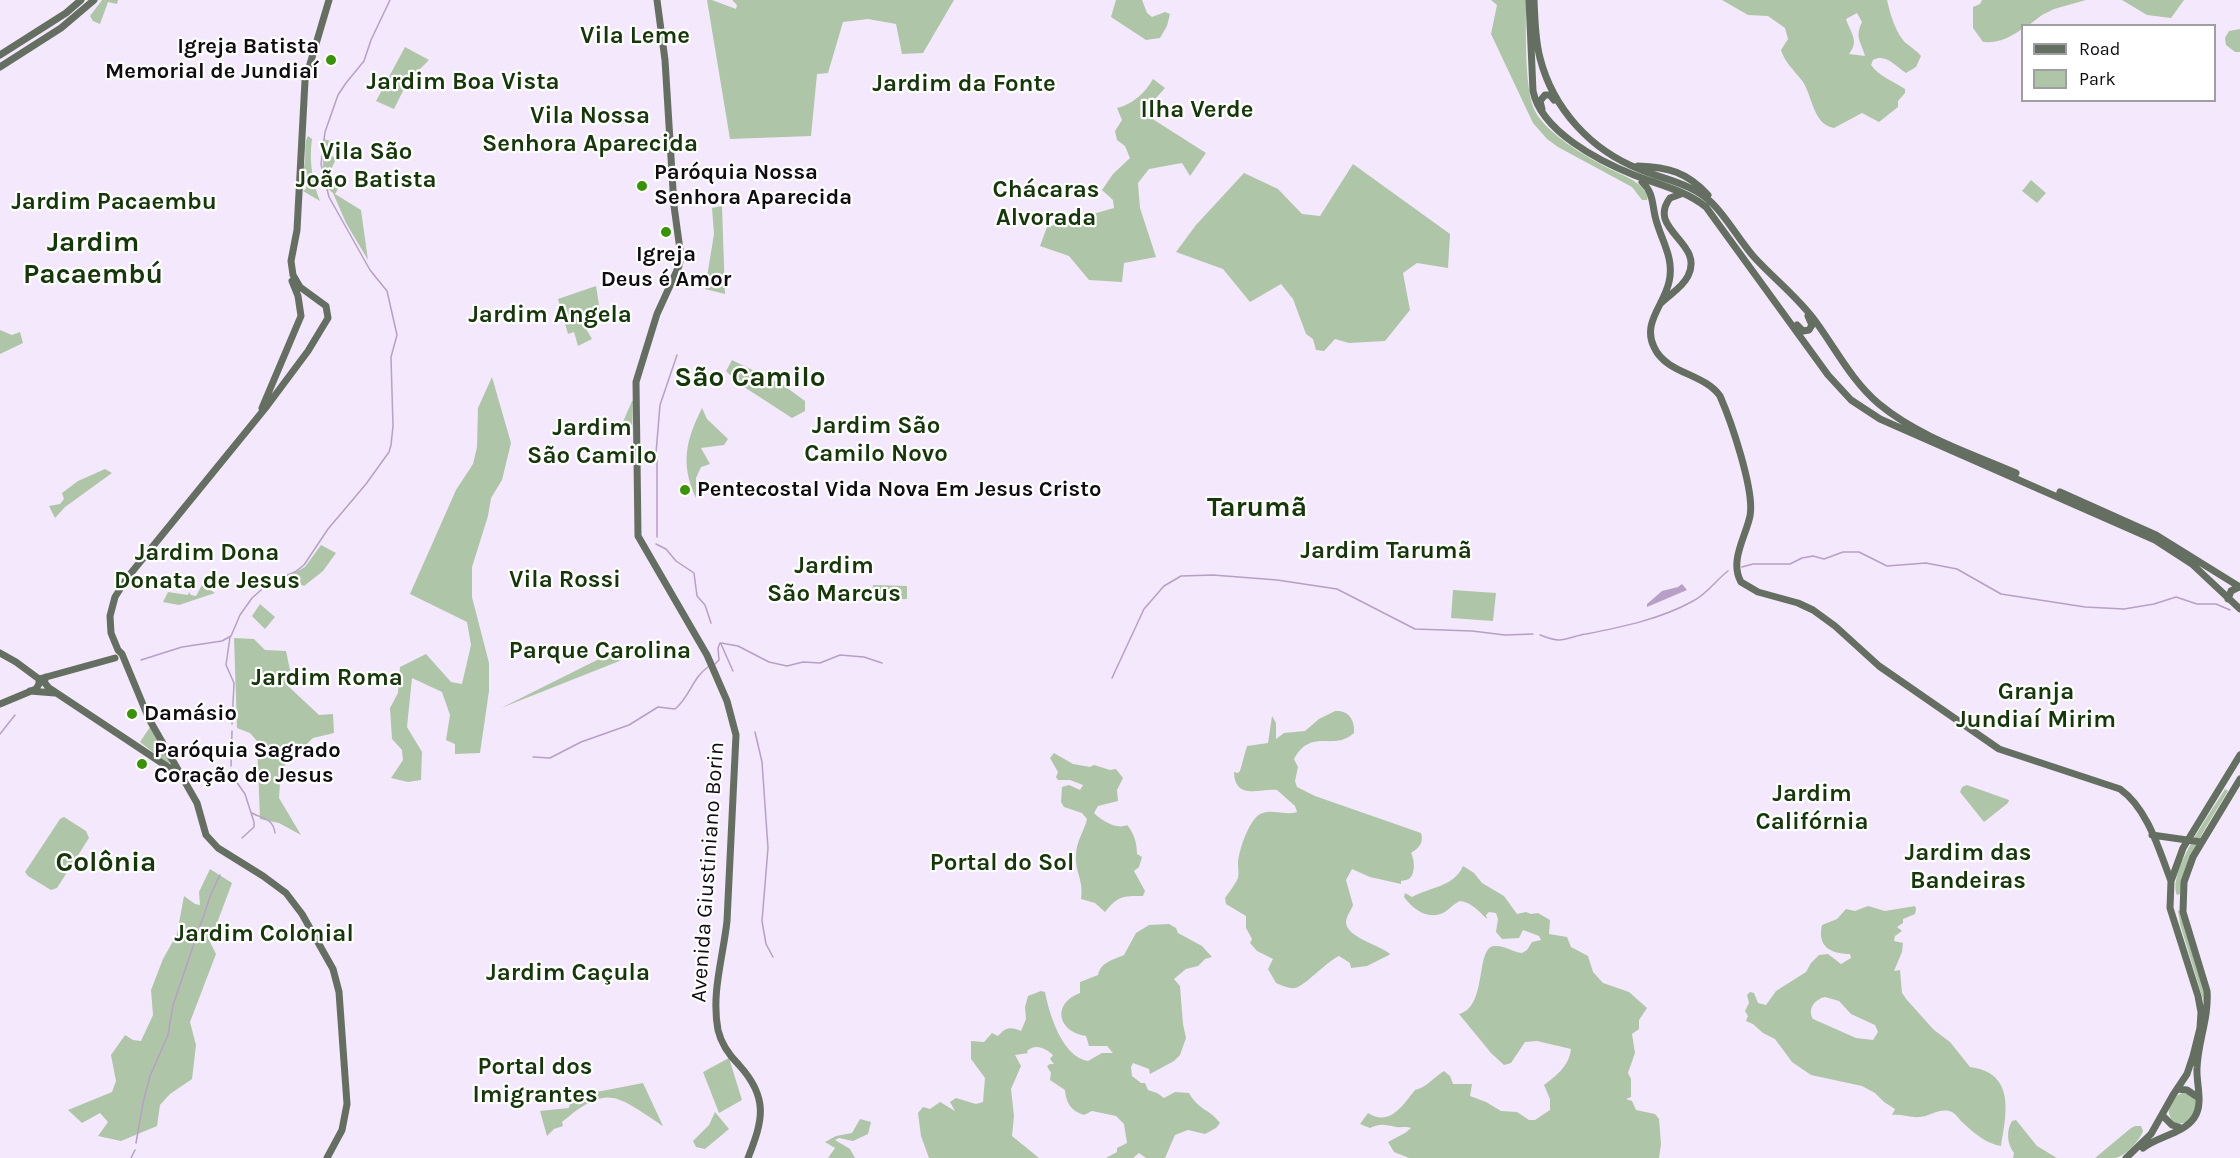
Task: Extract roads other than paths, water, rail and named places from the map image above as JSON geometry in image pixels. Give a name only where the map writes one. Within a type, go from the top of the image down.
[{"type":"main road","points":[[1,66],[4,61],[0,55],[81,0]]},
{"type":"main road","points":[[1,66],[61,28],[94,0]]},
{"type":"main road","points":[[327,1158],[342,1130],[347,1104],[339,992],[333,969],[295,903],[266,878],[210,841],[204,831],[199,808],[149,719],[122,654],[118,650],[110,626],[115,597],[119,589],[276,393],[308,351],[328,318],[326,306],[300,287],[293,275],[292,256],[296,238],[305,81],[329,0]]},
{"type":"main road","name":"Avenida Giustiniano Borin","points":[[657,0],[665,60],[673,196],[681,257],[657,314],[636,382],[638,536],[707,656],[727,701],[736,735],[727,921],[724,947],[716,980],[716,1004],[718,1032],[732,1058],[741,1067],[755,1091],[762,1110],[759,1130],[748,1158]]},
{"type":"main road","points":[[1529,0],[1532,80],[1536,105],[1553,126],[1596,156],[1622,170],[1692,197],[1711,213],[1828,375],[1860,407],[1880,419],[2156,540],[2192,564],[2240,609]]},
{"type":"main road","points":[[1534,0],[1540,60],[1558,101],[1586,136],[1627,164],[1680,182],[1701,193],[1715,206]]},
{"type":"main road","points":[[73,7],[79,14]]},
{"type":"main road","points":[[1739,251],[1706,212],[1681,194],[1642,182],[1609,167],[1557,126],[1540,104],[1543,96],[1550,95],[1571,124],[1591,144],[1617,162],[1673,170],[1697,184],[1752,255],[1807,310],[1854,379],[1879,404],[1920,431],[2156,535],[2240,587]]},
{"type":"main road","points":[[1642,182],[1652,196],[1655,217],[1676,279],[1681,281],[1686,279]]},
{"type":"main road","points":[[1680,182],[1715,210],[1755,263],[1805,312],[1811,322],[1810,329],[1806,332],[1801,330],[1756,270],[1747,262]]},
{"type":"main road","points":[[1660,305],[1686,279],[1691,268],[1689,255],[1663,214],[1670,198],[1681,194]]},
{"type":"main road","points":[[260,413],[301,316],[301,306],[288,270],[288,256],[296,238]]},
{"type":"main road","points":[[1672,268],[1667,288],[1650,329],[1653,346],[1667,362],[1710,384],[1720,396],[1749,485],[1750,516],[1736,566],[1741,582],[1758,592],[1798,603],[1812,610],[1842,632],[1879,666],[1999,749],[2120,789],[2134,801],[2152,835],[2171,881]]},
{"type":"main road","points":[[301,306],[308,297],[314,297]]},
{"type":"main road","points":[[273,382],[273,390],[276,393]]},
{"type":"main road","points":[[2228,599],[2231,591],[2240,587]]},
{"type":"main road","points":[[115,658],[118,650]]},
{"type":"main road","points":[[0,653],[43,678],[44,682],[58,694],[165,764],[180,775],[186,784]]},
{"type":"main road","points":[[115,658],[126,666]]},
{"type":"main road","points":[[0,704],[37,687],[43,678],[115,658]]},
{"type":"main road","points":[[30,691],[58,694]]},
{"type":"main road","points":[[2126,1158],[2151,1134],[2185,1079],[2190,1066],[2200,1028],[2201,1012],[2170,908],[2171,881],[2177,860],[2240,755]]},
{"type":"main road","points":[[165,764],[175,762]]},
{"type":"main road","points":[[2132,1158],[2154,1140],[2183,1128],[2195,1118],[2199,1108],[2197,1068],[2208,1003],[2207,991],[2183,912],[2182,897],[2185,874],[2201,842],[2240,779]]},
{"type":"main road","points":[[2219,788],[2224,783],[2231,786],[2226,801]]},
{"type":"main road","points":[[2152,835],[2201,842]]},
{"type":"main road","points":[[2170,890],[2175,898],[2182,897]]},
{"type":"main road","points":[[2170,908],[2177,907],[2183,912]]},
{"type":"main road","points":[[2177,1089],[2187,1090],[2199,1098]]},
{"type":"main road","points":[[2162,1115],[2172,1125],[2183,1128]]},
{"type":"waterway","points":[[141,660],[182,647],[222,641],[231,636],[240,615],[252,598],[269,583],[295,572],[304,565],[328,529],[366,484],[389,452],[393,426],[391,357],[397,335],[387,291],[370,270],[329,197],[321,164],[325,132],[338,95],[364,61],[390,0]]},
{"type":"waterway","points":[[656,453],[660,405],[677,355]]},
{"type":"waterway","points":[[657,459],[657,537]]},
{"type":"waterway","points":[[656,544],[666,549],[676,561],[694,573],[697,596],[705,605],[711,623]]},
{"type":"waterway","points":[[1742,567],[1753,564],[1790,564],[1813,556],[1824,559],[1843,552],[1859,552],[1887,566],[1926,563],[1957,569],[2001,594],[2085,607],[2124,609],[2154,604],[2176,597],[2197,604],[2216,604],[2230,610]]},
{"type":"waterway","points":[[1540,635],[1562,640],[1655,618],[1698,598],[1728,571]]},
{"type":"waterway","points":[[1112,678],[1144,609],[1164,586],[1181,576],[1213,575],[1277,580],[1337,589],[1415,629],[1505,635],[1533,634]]},
{"type":"waterway","points":[[230,637],[226,665],[234,683],[232,724]]},
{"type":"waterway","points":[[715,664],[719,660],[720,643]]},
{"type":"waterway","points":[[721,643],[738,646],[769,662],[787,666],[803,662],[820,663],[840,655],[864,657],[882,663]]},
{"type":"waterway","points":[[721,644],[733,671]]},
{"type":"waterway","points":[[533,757],[550,758],[581,742],[629,725],[658,707],[675,709],[708,667]]},
{"type":"waterway","points":[[0,734],[15,715]]},
{"type":"waterway","points":[[231,766],[232,731]]},
{"type":"waterway","points":[[755,732],[762,762],[768,848],[762,921],[766,944],[773,957]]},
{"type":"waterway","points":[[231,774],[245,794],[254,822],[254,827],[242,838]]},
{"type":"waterway","points":[[252,813],[270,822],[275,833]]},
{"type":"waterway","points":[[136,1143],[150,1076],[168,1035],[173,1005],[211,894],[220,875]]},
{"type":"waterway","points":[[131,1158],[135,1150]]},
{"type":"place","name":"Igreja Batista Memorial de Jundiaí","points":[[331,60]]},
{"type":"place","name":"Paróquia Nossa Senhora Aparecida","points":[[642,186]]},
{"type":"place","name":"Igreja Deus é Amor","points":[[666,232]]},
{"type":"place","name":"Pentecostal Vida Nova Em Jesus Cristo","points":[[685,490]]},
{"type":"place","name":"Damásio","points":[[132,714]]},
{"type":"place","name":"Paróquia Sagrado Coração de Jesus","points":[[142,764]]},
{"type":"district","name":"Vila Leme","points":[[635,36]]},
{"type":"district","name":"Jardim Boa Vista","points":[[463,82]]},
{"type":"district","name":"Jardim da Fonte","points":[[964,84]]},
{"type":"district","name":"Ilha Verde","points":[[1197,110]]},
{"type":"district","name":"Vila Nossa Senhora Aparecida","points":[[590,130]]},
{"type":"district","name":"Vila São João Batista","points":[[366,166]]},
{"type":"district","name":"Jardim Pacaembu","points":[[114,202]]},
{"type":"district","name":"Chácaras Alvorada","points":[[1046,204]]},
{"type":"district","name":"Jardim Pacaembú","points":[[93,259]]},
{"type":"district","name":"Jardim Angela","points":[[550,315]]},
{"type":"district","name":"São Camilo","points":[[750,378]]},
{"type":"district","name":"Jardim São Camilo Novo","points":[[876,440]]},
{"type":"district","name":"Jardim São Camilo","points":[[592,442]]},
{"type":"district","name":"Tarumã","points":[[1257,508]]},
{"type":"district","name":"Jardim Tarumã","points":[[1386,551]]},
{"type":"district","name":"Jardim Dona Donata de Jesus","points":[[207,567]]},
{"type":"district","name":"Vila Rossi","points":[[565,580]]},
{"type":"district","name":"Jardim São Marcus","points":[[834,580]]},
{"type":"district","name":"Parque Carolina","points":[[600,651]]},
{"type":"district","name":"Jardim Roma","points":[[327,678]]},
{"type":"district","name":"Granja Jundiaí Mirim","points":[[2036,706]]},
{"type":"district","name":"Jardim Califórnia","points":[[1812,808]]},
{"type":"district","name":"Colônia","points":[[106,863]]},
{"type":"district","name":"Portal do Sol","points":[[1002,863]]},
{"type":"district","name":"Jardim das Bandeiras","points":[[1968,867]]},
{"type":"district","name":"Jardim Colonial","points":[[264,934]]},
{"type":"district","name":"Jardim Caçula","points":[[568,973]]},
{"type":"district","name":"Portal dos Imigrantes","points":[[535,1081]]}]
